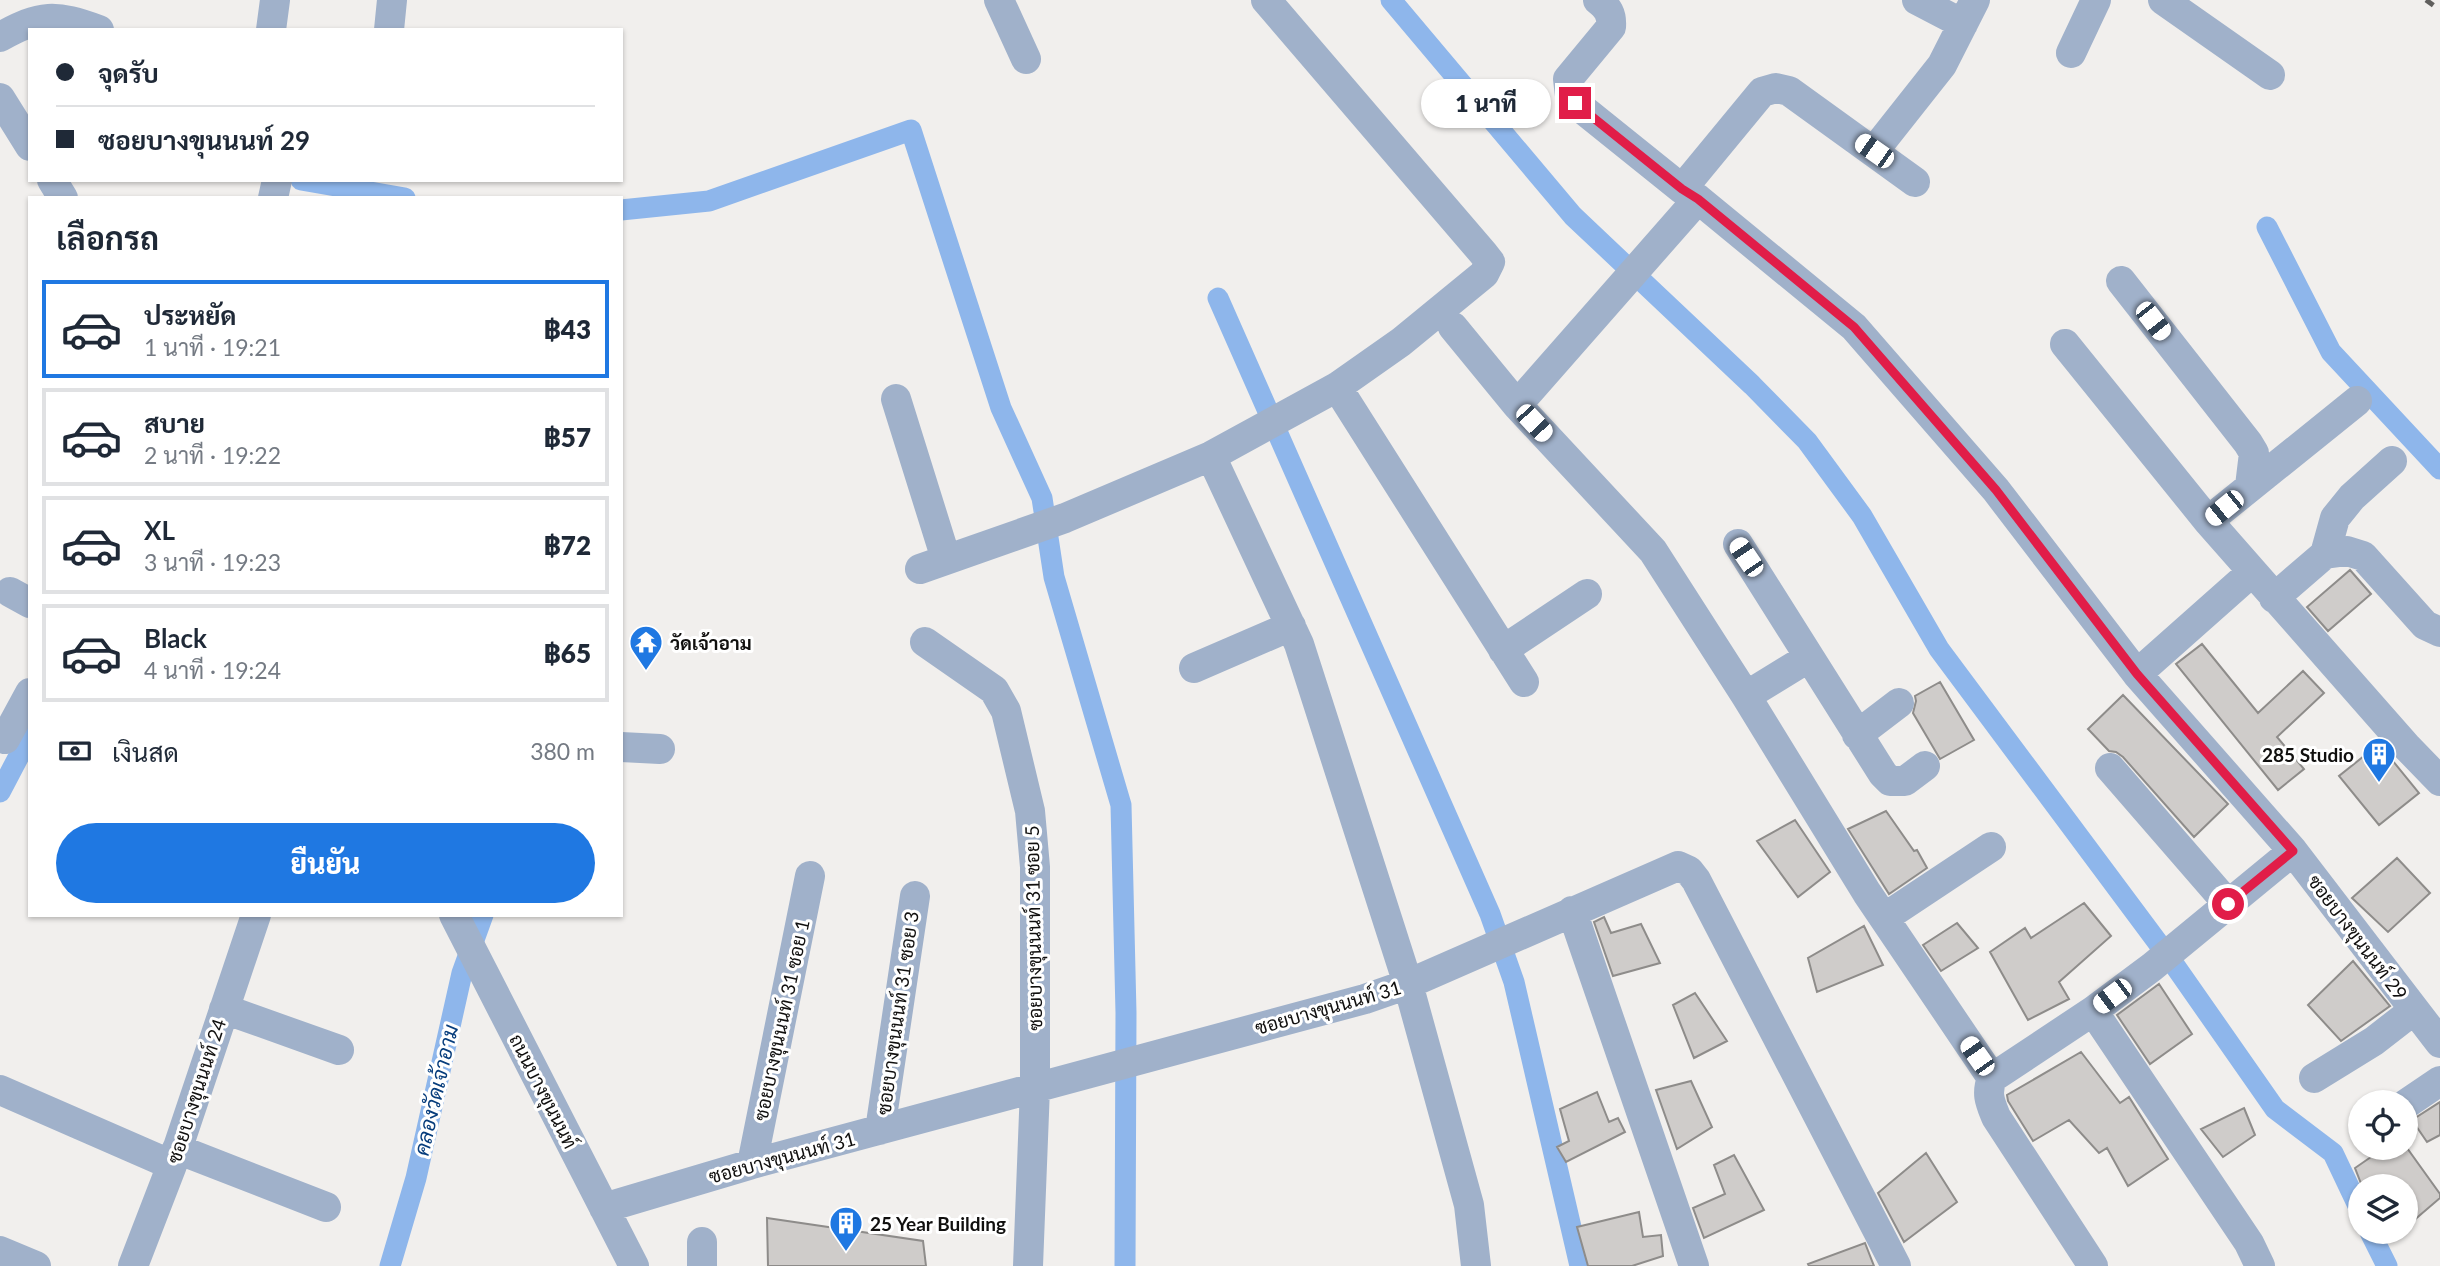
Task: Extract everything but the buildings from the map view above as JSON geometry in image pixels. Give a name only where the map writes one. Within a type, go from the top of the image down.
[{"type":"street","points":[[271,28],[275,0]]},
{"type":"street","points":[[389,28],[392,0]]},
{"type":"street","points":[[999,0],[1027,59]]},
{"type":"street","points":[[896,399],[933,564],[1065,518],[1211,456],[1337,387],[1401,342],[1484,274],[1490,262],[1266,0]]},
{"type":"street","points":[[1874,151],[1942,65],[1969,12],[1917,0]]},
{"type":"street","points":[[2071,53],[2096,0]]},
{"type":"street","points":[[2162,0],[2270,75]]},
{"type":"street","name":"ซอยบางขุนนนท์ 29","points":[[1606,3],[1612,19],[1611,27],[1568,79],[1570,96],[1575,103],[1854,327],[1996,490],[2137,674],[2293,851],[2440,1043]]},
{"type":"street","points":[[0,37],[16,28],[50,17],[68,18],[94,28]]},
{"type":"street","points":[[1517,405],[1690,194],[1762,92],[1776,88],[1790,91],[1915,182]]},
{"type":"street","points":[[11,101],[28,141]]},
{"type":"street","points":[[2121,281],[2248,443],[2254,453],[2250,486]]},
{"type":"street","points":[[1453,327],[1517,405],[1653,551],[1884,918],[1992,1078]]},
{"type":"street","points":[[2065,344],[2274,598],[2406,747],[2440,781]]},
{"type":"street","points":[[1337,387],[1524,682]]},
{"type":"street","points":[[2208,521],[2357,401]]},
{"type":"street","points":[[1211,456],[1299,644],[1408,984],[1469,1205],[1476,1266]]},
{"type":"street","points":[[2325,554],[2335,518],[2351,497],[2392,461]]},
{"type":"street","points":[[1738,544],[1882,774],[1890,781],[1905,781],[1925,766]]},
{"type":"street","points":[[2274,598],[2325,554],[2347,551],[2363,556],[2425,625],[2440,632]]},
{"type":"street","points":[[2137,674],[2252,572]]},
{"type":"street","points":[[1503,650],[1587,594]]},
{"type":"street","points":[[1194,668],[1291,626]]},
{"type":"street","name":"ซอยบางขุนนนท์ 31 ซอย 5","points":[[925,642],[994,690],[1006,710],[1030,811],[1035,867],[1035,1088],[1028,1266]]},
{"type":"street","points":[[1746,696],[1808,658]]},
{"type":"street","points":[[5,739],[28,697]]},
{"type":"street","points":[[1857,735],[1899,703]]},
{"type":"street","points":[[623,747],[660,749]]},
{"type":"street","points":[[2110,768],[2228,904]]},
{"type":"street","points":[[1884,918],[1991,847]]},
{"type":"street","points":[[2094,1266],[1996,1117],[1988,1097],[1992,1078],[2093,1011],[2152,967],[2293,851]]},
{"type":"street","name":"ซอยบางขุนนนท์ 31","points":[[604,1208],[752,1164],[1365,999],[1408,984],[1672,868],[1684,867],[1689,871],[1896,1266]]},
{"type":"street","name":"ซอยบางขุนนนท์ 31 ซอย 1","points":[[752,1164],[810,876]]},
{"type":"street","name":"ซอยบางขุนนนท์ 31 ซอย 3","points":[[880,1130],[915,897]]},
{"type":"street","points":[[1572,911],[1694,1266]]},
{"type":"street","name":"ซอยบางขุนนนท์ 24","points":[[134,1266],[255,917]]},
{"type":"street","name":"ถนนบางขุนนนท์","points":[[458,922],[634,1266]]},
{"type":"street","points":[[224,1009],[339,1051]]},
{"type":"street","points":[[2314,1078],[2374,1041],[2414,1010]]},
{"type":"street","points":[[2093,1011],[2249,1243],[2260,1266]]},
{"type":"street","points":[[2418,1096],[2440,1081]]},
{"type":"street","points":[[0,1090],[174,1157],[326,1207]]},
{"type":"street","points":[[0,1251],[36,1266]]},
{"type":"waterway","points":[[1391,0],[1573,216],[1752,385],[1807,441],[1862,516],[1939,649],[2173,963],[2275,1109],[2333,1153],[2348,1185]]},
{"type":"waterway","points":[[623,210],[709,201],[911,130],[1001,408],[1042,498],[1054,577],[1121,805],[1126,1013],[1125,1266]]},
{"type":"waterway","points":[[313,182],[393,196]]},
{"type":"waterway","points":[[2267,227],[2331,352],[2440,469]]},
{"type":"waterway","points":[[1218,298],[1490,914],[1514,982],[1580,1266]]},
{"type":"waterway","points":[[0,792],[28,739]]},
{"type":"waterway","name":"คลองวัดเจ้าอาม","points":[[390,1266],[416,1178],[462,973],[482,917]]},
{"type":"waterway","points":[[2376,1244],[2387,1266]]},
{"type":"railway","points":[[2426,0],[2440,10]]},
{"type":"place","name":"วัดเจ้าอาม","points":[[646,672]]},
{"type":"place","name":"285 Studio","points":[[2379,784]]},
{"type":"place","name":"25 Year Building","points":[[846,1253]]},
{"type":"route","points":[[1575,103],[1698,199],[1854,327],[1996,490],[2137,674],[2293,851],[2228,904]]}]
